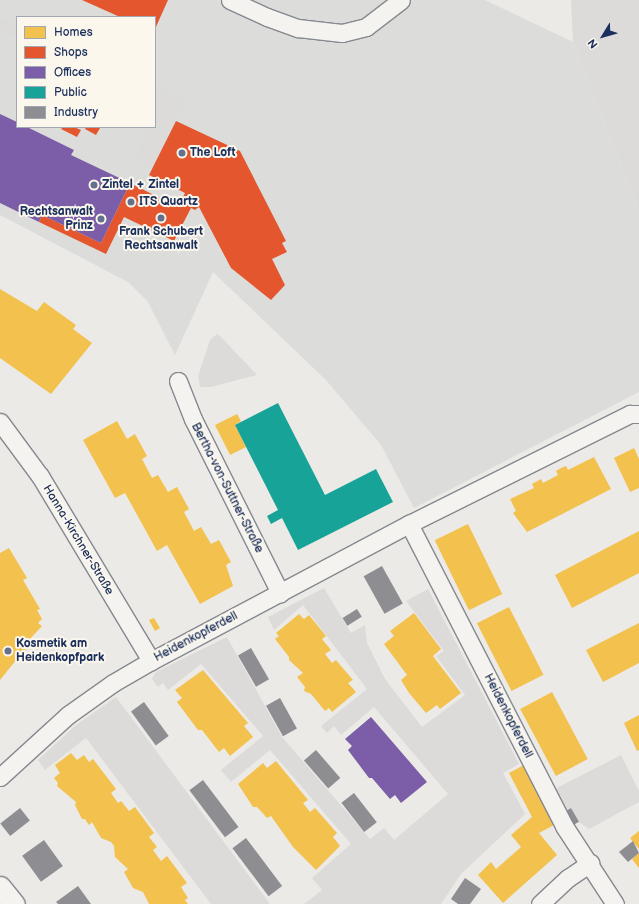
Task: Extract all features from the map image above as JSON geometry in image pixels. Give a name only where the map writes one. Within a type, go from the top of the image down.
[{"type":"street","points":[[230,0],[267,18],[298,28],[342,33],[366,27],[401,0]]},
{"type":"street","name":"Bertha-von-Suttner-Straße","points":[[178,381],[193,419],[280,593]]},
{"type":"street","name":"Heidenkopferdell","points":[[0,777],[68,715],[113,683],[151,661],[409,524],[630,414],[639,414]]},
{"type":"street","name":"Hanna-Kirchner-Straße","points":[[0,422],[40,476],[151,661]]},
{"type":"street","name":"Heidenkopferdell","points":[[409,524],[564,826],[616,904]]},
{"type":"street","points":[[540,904],[568,878],[590,863]]},
{"type":"street","points":[[0,888],[14,904]]},
{"type":"shaded area","points":[[0,0],[485,0],[573,42],[639,211],[639,392],[414,508],[381,445],[326,380],[213,272],[175,355],[148,302],[128,282],[0,215]]},
{"type":"shaded area","points":[[571,0],[639,0],[639,211],[573,42]]},
{"type":"shaded area","points":[[0,18],[16,26],[16,38],[0,30]]},
{"type":"shaded area","points":[[156,86],[185,100],[152,169],[134,160],[147,133],[142,130],[143,128],[156,128]]},
{"type":"shaded area","points":[[217,334],[257,375],[211,387],[200,387],[198,376],[210,340]]},
{"type":"shaded area","points":[[324,588],[351,633],[365,625],[367,643],[385,679],[422,727],[465,695],[436,656],[444,651],[406,601],[428,589],[519,764],[503,773],[525,814],[461,874],[441,904],[304,904],[322,890],[312,878],[351,844],[270,750],[231,782],[221,770],[263,736],[201,664],[168,690],[163,683],[158,687],[152,679],[156,672],[227,637],[282,737],[370,839],[384,828],[394,840],[448,794],[374,707],[341,735],[334,726],[327,733],[321,726],[367,689],[303,605],[274,630],[268,617]]},
{"type":"shaded area","points":[[116,697],[270,904],[211,904],[86,738],[45,770],[38,760],[76,725]]},
{"type":"shaded area","points":[[621,755],[639,791],[639,802],[589,829],[579,822],[571,808],[563,812],[553,790]]},
{"type":"building: Homes","points":[[0,289],[37,311],[44,302],[76,325],[73,329],[92,343],[51,394],[0,358]]},
{"type":"building: Homes","points":[[237,414],[241,421],[235,425],[246,447],[230,455],[215,425]]},
{"type":"building: Homes","points":[[117,421],[127,439],[135,434],[147,456],[142,459],[152,478],[158,475],[168,492],[177,487],[189,509],[184,512],[194,531],[201,527],[211,544],[219,540],[231,562],[226,565],[233,586],[200,604],[167,545],[157,551],[125,493],[115,498],[83,440]]},
{"type":"building: Homes","points":[[634,448],[639,459],[639,488],[630,492],[614,458]]},
{"type":"building: Homes","points":[[594,457],[611,489],[527,532],[513,513],[516,511],[510,499],[534,488],[532,484],[541,479],[543,483],[558,475],[556,471],[561,468],[566,466],[568,470]]},
{"type":"building: Homes","points":[[468,524],[502,594],[469,610],[435,540]]},
{"type":"building: Homes","points":[[639,531],[639,573],[572,608],[555,575]]},
{"type":"building: Homes","points":[[9,548],[27,578],[23,580],[40,609],[37,610],[42,619],[38,623],[42,626],[28,641],[32,644],[27,650],[25,649],[0,680],[0,553]]},
{"type":"building: Homes","points":[[509,607],[544,675],[511,691],[477,623]]},
{"type":"building: Homes","points":[[414,613],[441,649],[433,656],[461,693],[440,709],[437,705],[426,713],[409,693],[401,680],[407,675],[384,644],[394,636],[390,631]]},
{"type":"building: Homes","points":[[299,614],[304,619],[309,615],[326,636],[322,639],[331,650],[325,654],[332,663],[336,660],[353,680],[348,683],[356,692],[332,712],[329,708],[325,711],[311,694],[304,691],[305,687],[297,677],[303,673],[289,660],[289,657],[275,639],[279,636],[276,633]]},
{"type":"building: Homes","points":[[154,618],[160,628],[155,631],[149,620]]},
{"type":"building: Homes","points":[[639,623],[639,663],[603,682],[586,650]]},
{"type":"building: Homes","points":[[203,670],[248,723],[244,726],[253,737],[230,756],[224,748],[219,752],[202,730],[198,730],[177,702],[182,698],[175,690]]},
{"type":"building: Homes","points":[[552,692],[588,759],[556,776],[520,709]]},
{"type":"building: Homes","points":[[639,715],[639,750],[637,751],[624,723]]},
{"type":"building: Homes","points":[[71,753],[77,760],[84,755],[89,762],[93,759],[116,789],[111,793],[118,803],[121,801],[129,811],[135,807],[154,833],[149,837],[157,847],[153,850],[161,861],[167,856],[187,883],[181,887],[188,898],[185,900],[188,904],[149,904],[143,892],[133,888],[124,872],[128,869],[115,857],[114,846],[111,842],[101,838],[92,822],[89,825],[85,819],[82,819],[75,805],[76,802],[57,786],[58,783],[54,778],[60,773],[55,765]]},
{"type":"building: Homes","points":[[276,761],[308,800],[303,803],[310,812],[315,808],[337,833],[333,837],[340,846],[316,870],[293,847],[271,816],[267,818],[257,807],[253,807],[238,784],[263,763],[267,768]]},
{"type":"building: Homes","points":[[524,765],[556,824],[539,833],[557,855],[503,903],[478,875],[491,862],[496,869],[521,847],[511,835],[532,817],[509,773]]},
{"type":"building: Homes","points":[[639,831],[639,849],[630,838]]},
{"type":"building: Homes","points":[[639,853],[639,868],[632,859]]},
{"type":"building: Shops","points":[[82,0],[168,0],[156,27],[156,16],[118,16]]},
{"type":"building: Shops","points":[[176,121],[240,151],[286,241],[282,243],[287,252],[272,259],[285,285],[271,300],[231,268],[199,207],[195,210],[191,208],[174,241],[124,217],[106,254],[39,222],[42,215],[101,243],[130,183],[178,207],[185,193],[149,175]]},
{"type":"building: Shops","points":[[76,128],[81,130],[77,137],[61,129]]},
{"type":"building: Shops","points":[[86,128],[100,128],[96,135]]},
{"type":"building: Offices","points":[[0,114],[16,122],[16,128],[29,128],[74,150],[71,155],[130,183],[101,243],[42,215],[39,222],[0,203]]},
{"type":"building: Offices","points":[[371,717],[427,782],[401,803],[395,795],[390,799],[372,778],[369,778],[348,750],[352,746],[345,739]]},
{"type":"building: Public","points":[[278,403],[325,495],[376,469],[393,502],[298,550],[282,518],[271,524],[267,516],[278,510],[235,425]]},
{"type":"building: Industry","points":[[382,566],[403,604],[384,614],[364,576]]},
{"type":"building: Industry","points":[[357,609],[362,617],[347,626],[343,618]]},
{"type":"building: Industry","points":[[251,648],[269,679],[256,687],[238,656]]},
{"type":"building: Industry","points":[[280,698],[297,729],[283,736],[266,706]]},
{"type":"building: Industry","points":[[144,702],[169,736],[156,745],[131,711]]},
{"type":"building: Industry","points":[[316,750],[340,778],[328,788],[304,760]]},
{"type":"building: Industry","points":[[203,780],[239,827],[225,837],[189,790]]},
{"type":"building: Industry","points":[[354,793],[377,822],[364,832],[341,803]]},
{"type":"building: Industry","points":[[20,808],[30,821],[10,836],[0,823]]},
{"type":"building: Industry","points":[[571,808],[579,822],[571,826],[563,812]]},
{"type":"building: Industry","points":[[246,838],[282,886],[269,896],[232,848]]},
{"type":"building: Industry","points":[[44,840],[63,866],[41,882],[22,856]]},
{"type":"building: Industry","points":[[633,841],[639,853],[628,862],[619,852]]},
{"type":"building: Industry","points":[[465,878],[481,889],[470,904],[458,904],[451,899]]},
{"type":"building: Industry","points":[[78,886],[91,904],[58,904],[56,902]]},
{"type":"place","name":"The Loft","points":[[182,153]]},
{"type":"place","name":"Zintel + Zintel","points":[[94,185]]},
{"type":"place","name":"ITS Quartz","points":[[131,202]]},
{"type":"place","name":"Frank Schubert Rechtsanwalt","points":[[161,218]]},
{"type":"place","name":"Rechtsanwalt Prinz","points":[[101,219]]},
{"type":"place","name":"Kosmetik am Heidenkopfpark","points":[[8,651]]}]
